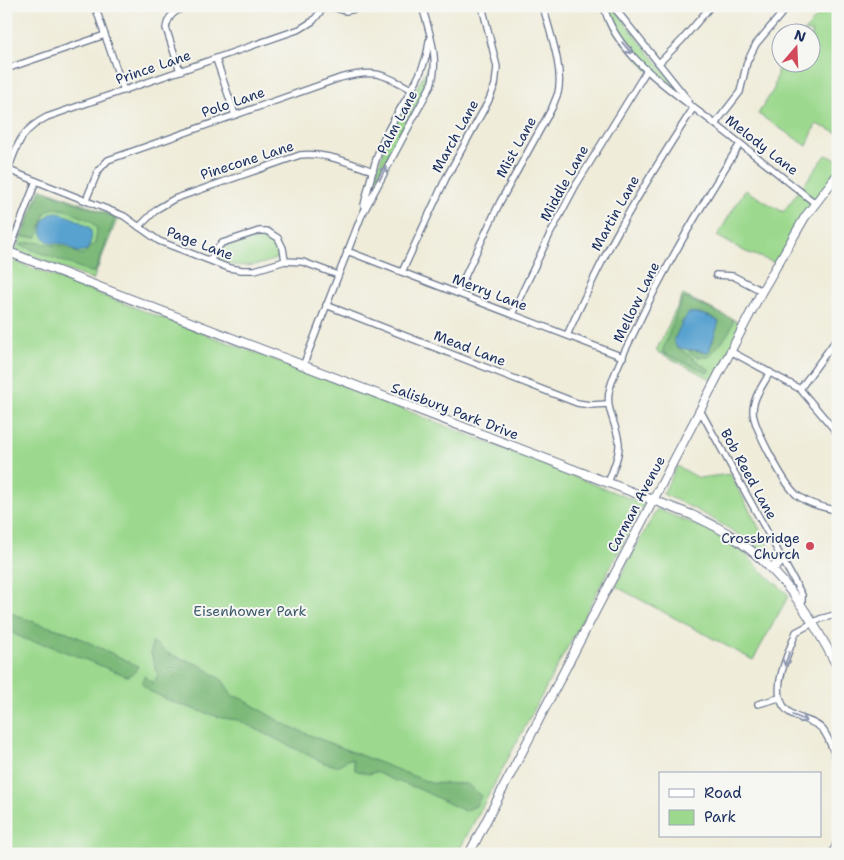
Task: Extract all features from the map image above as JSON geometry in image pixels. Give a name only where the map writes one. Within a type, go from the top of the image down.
[{"type":"main road","name":"Carman Avenue","points":[[469,854],[762,291],[797,230],[838,174]]},
{"type":"main road","name":"Salisbury Park Drive","points":[[7,252],[692,515],[728,534],[761,558],[782,579],[814,622],[838,668]]},
{"type":"main road","points":[[770,567],[778,565],[782,559]]},
{"type":"street","points":[[95,6],[124,91]]},
{"type":"street","points":[[180,71],[166,28],[167,20],[173,13],[188,6]]},
{"type":"street","name":"Prince Lane","points":[[7,170],[19,140],[33,124],[308,25],[325,6]]},
{"type":"street","points":[[329,6],[345,11],[370,6]]},
{"type":"street","name":"Palm Lane","points":[[303,366],[361,217],[431,85],[436,64],[422,6]]},
{"type":"street","name":"March Lane","points":[[402,272],[446,178],[488,102],[495,85],[497,76],[496,60],[482,6]]},
{"type":"street","name":"Mist Lane","points":[[457,293],[500,202],[552,108],[558,92],[560,79],[558,64],[543,6]]},
{"type":"street","name":"Melody Lane","points":[[604,6],[607,18],[615,32],[647,70],[815,203]]},
{"type":"street","name":"Melody Lane","points":[[613,6],[694,107]]},
{"type":"street","points":[[618,12],[625,6]]},
{"type":"street","points":[[659,63],[711,6]]},
{"type":"street","points":[[715,124],[740,92],[747,62],[756,44],[788,6]]},
{"type":"street","points":[[6,69],[105,35]]},
{"type":"street","name":"Palm Lane","points":[[361,217],[373,171],[385,137],[427,58],[430,35]]},
{"type":"street","points":[[216,59],[235,114]]},
{"type":"street","name":"Middle Lane","points":[[512,314],[550,234],[576,185],[647,70]]},
{"type":"street","name":"Polo Lane","points":[[86,200],[98,171],[108,160],[120,154],[235,114],[357,74],[379,74],[411,89]]},
{"type":"street","name":"Martin Lane","points":[[568,335],[619,229],[694,107]]},
{"type":"street","name":"Mellow Lane","points":[[608,483],[618,456],[619,444],[617,431],[608,404],[610,386],[668,263],[740,144]]},
{"type":"street","name":"Pinecone Lane","points":[[139,227],[157,209],[174,199],[300,155],[324,155],[373,171]]},
{"type":"street","name":"Page Lane","points":[[7,170],[124,216],[159,241],[229,268],[255,270],[285,261],[303,262],[338,275]]},
{"type":"street","points":[[7,252],[36,181]]},
{"type":"street","points":[[211,260],[214,252],[222,243],[260,231],[267,231],[278,238],[283,248],[285,261]]},
{"type":"street","name":"Merry Lane","points":[[347,251],[623,357]]},
{"type":"street","points":[[716,275],[733,276],[762,291]]},
{"type":"street","name":"Mead Lane","points":[[326,305],[577,402],[590,405],[608,404]]},
{"type":"street","points":[[800,389],[838,337]]},
{"type":"street","points":[[730,351],[800,389],[836,431]]},
{"type":"street","points":[[770,372],[754,405],[753,419],[757,430],[792,490],[808,502],[838,511]]},
{"type":"street","name":"Bob Reed Lane","points":[[700,410],[802,595],[802,604]]},
{"type":"street","points":[[838,614],[814,622],[796,632],[778,686],[779,698],[785,708],[791,714],[818,725],[823,730],[838,762]]},
{"type":"street","points":[[758,704],[779,698]]},
{"type":"street","points":[[832,854],[838,839]]},
{"type":"green space","points":[[605,6],[612,6],[690,104],[647,70],[615,32]]},
{"type":"green space","points":[[826,6],[838,6],[838,133],[816,124],[807,146],[758,114],[774,89],[777,72],[822,72],[822,22],[812,22]]},
{"type":"green space","points":[[431,57],[431,73],[428,84],[393,145],[371,190],[387,140],[426,71]]},
{"type":"green space","points":[[826,155],[838,160],[838,173],[776,263],[746,252],[717,236],[745,190],[783,212]]},
{"type":"green space","points":[[40,188],[118,217],[93,280],[16,250]]},
{"type":"green space","points":[[43,190],[115,218],[95,272],[20,245],[32,242],[63,246],[83,254],[95,243],[97,229],[91,221],[66,210],[54,208],[46,212],[37,237],[22,237]]},
{"type":"green space","points":[[259,235],[268,237],[276,244],[280,257],[264,263],[247,266],[223,262],[215,258],[222,248],[227,245]]},
{"type":"green space","name":"Eisenhower Park","points":[[6,258],[339,384],[644,504],[457,854],[6,854]]},
{"type":"green space","points":[[683,295],[744,325],[715,381],[656,351]]},
{"type":"green space","points":[[685,298],[733,319],[728,334],[709,357],[698,357],[690,353],[688,349],[703,352],[713,342],[719,322],[709,316],[689,313],[682,322],[676,346],[710,370],[708,373],[662,352],[682,299]]},
{"type":"green space","points":[[677,466],[699,478],[730,474],[770,548],[775,563],[749,542],[722,524],[663,494]]},
{"type":"green space","points":[[657,509],[706,529],[742,551],[789,595],[753,660],[615,586]]},
{"type":"green space","points":[[6,611],[39,624],[67,632],[138,666],[134,673],[127,676],[48,645],[27,640],[6,630]]},
{"type":"green space","points":[[152,643],[169,654],[200,665],[222,680],[233,696],[241,698],[282,723],[431,783],[467,784],[481,796],[476,806],[465,811],[419,789],[376,772],[368,774],[355,770],[353,760],[349,759],[337,766],[324,763],[238,720],[222,718],[175,703],[149,691],[142,684],[144,676],[153,683],[158,675],[151,654]]},
{"type":"water","points":[[57,212],[75,219],[90,228],[91,239],[87,250],[77,252],[66,245],[52,243],[45,239],[42,231],[44,222],[49,215]]},
{"type":"water","points":[[689,313],[705,315],[719,322],[709,351],[676,346],[674,341]]},
{"type":"place","name":"Crossbridge Church","points":[[810,546]]}]
